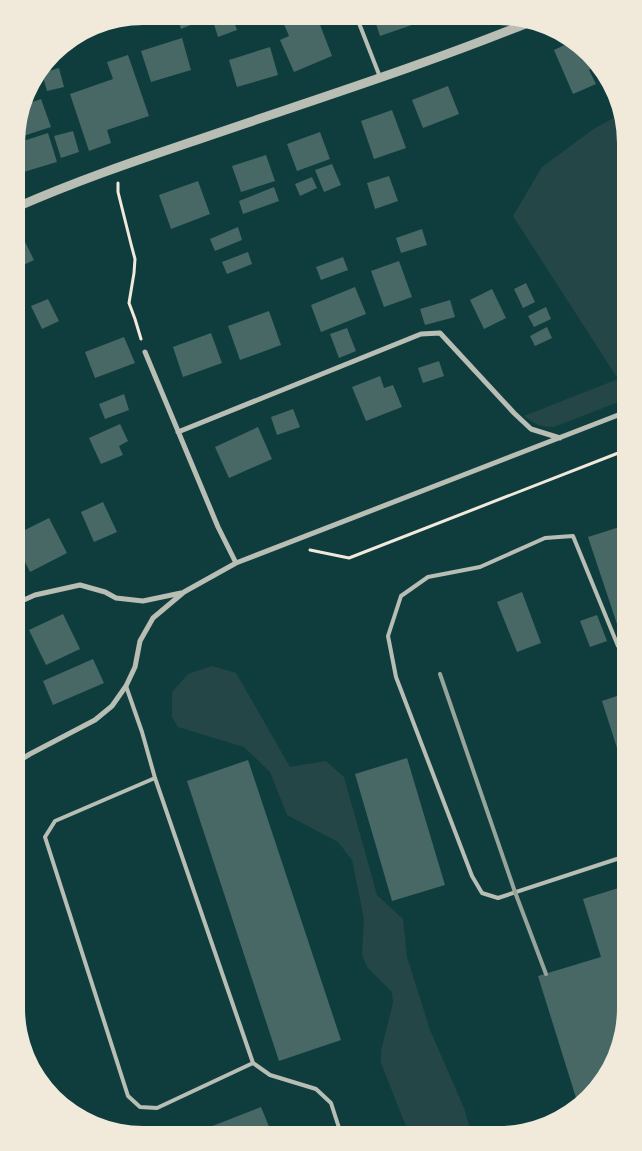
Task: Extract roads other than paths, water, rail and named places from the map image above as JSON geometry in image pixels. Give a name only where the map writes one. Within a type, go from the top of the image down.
[{"type":"street","points":[[25,203],[118,167],[472,46],[519,27]]},
{"type":"street","points":[[178,432],[421,334],[440,333],[531,428],[560,438]]},
{"type":"street","points":[[145,352],[218,527],[236,564]]},
{"type":"street","points":[[25,757],[96,720],[112,706],[126,686],[135,666],[140,641],[153,618],[184,592],[236,564],[617,416]]},
{"type":"street","points":[[25,599],[35,595],[80,586],[105,592],[116,598],[143,601],[184,592]]},
{"type":"lane","points":[[360,25],[380,77]]},
{"type":"lane","points":[[617,644],[574,536],[545,538],[480,567],[428,577],[401,596],[388,636],[396,677],[472,876],[482,893],[498,898],[617,859]]},
{"type":"lane","points":[[126,686],[142,732],[154,778],[253,1063],[270,1076],[316,1088],[331,1103],[338,1126]]},
{"type":"lane","points":[[154,778],[55,821],[45,837],[128,1096],[140,1107],[157,1108],[253,1063]]},
{"type":"railway","points":[[440,674],[515,892],[546,974]]}]
